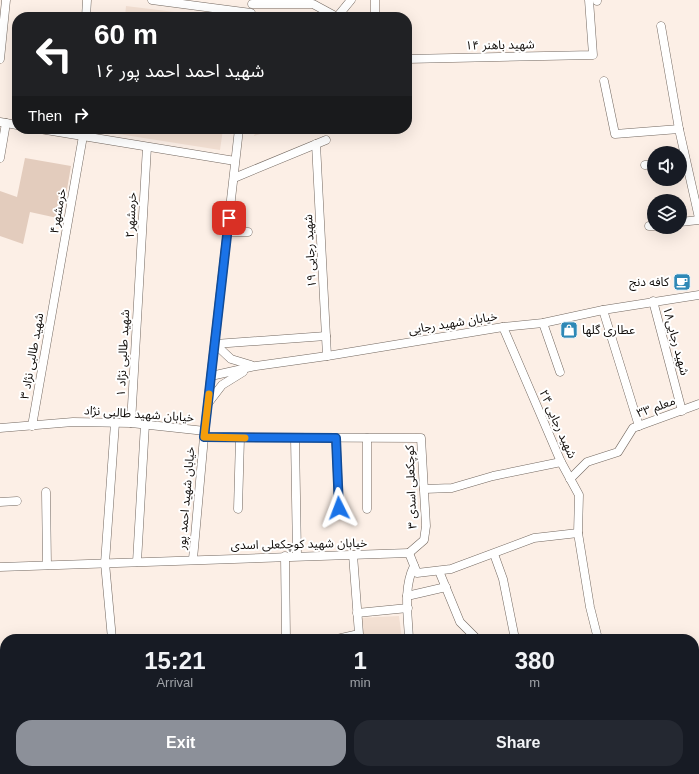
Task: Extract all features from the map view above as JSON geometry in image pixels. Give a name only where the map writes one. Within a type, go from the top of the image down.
[{"type":"street","points":[[0,59],[6,0]]},
{"type":"street","points":[[86,12],[87,0]]},
{"type":"street","points":[[152,0],[201,3],[238,12]]},
{"type":"street","points":[[341,12],[351,0]]},
{"type":"street","points":[[375,0],[375,12]]},
{"type":"street","name":"شهید باهنر ۱۴","points":[[412,59],[593,55],[594,0]]},
{"type":"street","points":[[251,12],[252,2],[313,4],[328,12]]},
{"type":"street","points":[[661,26],[681,146]]},
{"type":"street","points":[[604,81],[615,134],[679,129]]},
{"type":"street","points":[[0,158],[3,122]]},
{"type":"street","points":[[78,134],[83,136],[235,161]]},
{"type":"street","name":"خیابان شهید احمد پور","points":[[192,559],[204,434],[212,376],[238,134]]},
{"type":"street","name":"خرمشهر۴","points":[[56,291],[83,136]]},
{"type":"street","points":[[234,178],[326,140]]},
{"type":"street","name":"شهید رجایی ۱۹","points":[[316,144],[327,356]]},
{"type":"street","name":"خرمشهر۲","points":[[139,285],[147,147]]},
{"type":"street","points":[[687,175],[699,219],[687,221]]},
{"type":"street","points":[[228,232],[248,232]]},
{"type":"street","name":"شهید طالبی نژاد ۱","points":[[131,423],[139,285]]},
{"type":"street","name":"شهید طالبی نژاد ۳","points":[[32,426],[56,291]]},
{"type":"street","name":"خیابان شهید رجایی","points":[[212,376],[256,366],[503,327],[543,323],[603,310],[699,294]]},
{"type":"street","name":"شهید رجایی۱۸","points":[[653,301],[682,411]]},
{"type":"street","points":[[603,310],[638,426]]},
{"type":"street","points":[[543,323],[560,372]]},
{"type":"street","name":"شهید رجایی ۲۴","points":[[503,327],[561,462],[579,495],[578,533],[590,607],[597,634]]},
{"type":"street","points":[[215,344],[326,336]]},
{"type":"street","points":[[215,344],[231,359],[256,366]]},
{"type":"street","points":[[208,403],[217,390],[229,379],[256,366]]},
{"type":"street","name":"معلم ۳۳","points":[[570,479],[586,462],[618,452],[633,428],[699,404]]},
{"type":"street","name":"خیابان شهید طالبی نژاد","points":[[0,428],[73,422],[131,423],[240,438],[421,438]]},
{"type":"street","points":[[112,634],[105,563],[115,423]]},
{"type":"street","points":[[137,562],[145,424]]},
{"type":"street","points":[[238,509],[240,438]]},
{"type":"street","points":[[295,438],[297,555]]},
{"type":"street","points":[[336,438],[339,508]]},
{"type":"street","points":[[367,438],[367,509]]},
{"type":"street","name":"کوچکعلی اسدی ۳","points":[[410,553],[424,540],[426,526],[421,438]]},
{"type":"street","points":[[424,488],[452,488],[493,476],[561,462]]},
{"type":"street","points":[[46,492],[47,565]]},
{"type":"street","points":[[0,502],[17,501]]},
{"type":"street","points":[[410,553],[417,574],[451,569],[534,538],[578,533]]},
{"type":"street","name":"خیابان شهید کوچکعلی اسدی","points":[[0,567],[297,555],[352,556],[410,553]]},
{"type":"street","points":[[494,554],[503,579],[514,634]]},
{"type":"street","points":[[285,556],[286,634]]},
{"type":"street","points":[[352,556],[359,634]]},
{"type":"street","points":[[409,634],[407,596],[409,577],[414,566]]},
{"type":"street","points":[[439,571],[460,622],[471,634]]},
{"type":"street","points":[[407,596],[446,587]]},
{"type":"street","points":[[357,612],[408,608]]},
{"type":"shaded area","points":[[126,6],[175,12],[125,12]]},
{"type":"shaded area","points":[[118,134],[222,134],[220,150]]},
{"type":"shaded area","points":[[25,158],[71,166],[62,219],[30,212],[23,244],[0,236],[0,191],[17,197]]},
{"type":"shaded area","points":[[399,616],[401,634],[361,634],[358,618]]},
{"type":"slow traffic","points":[[209,394],[204,437],[245,438]]},
{"type":"place","name":"کافه دنج","points":[[682,282]]},
{"type":"place","name":"عطاری گلها","points":[[569,330]]},
{"type":"route","points":[[229,218],[204,437],[336,438],[339,508]]}]
